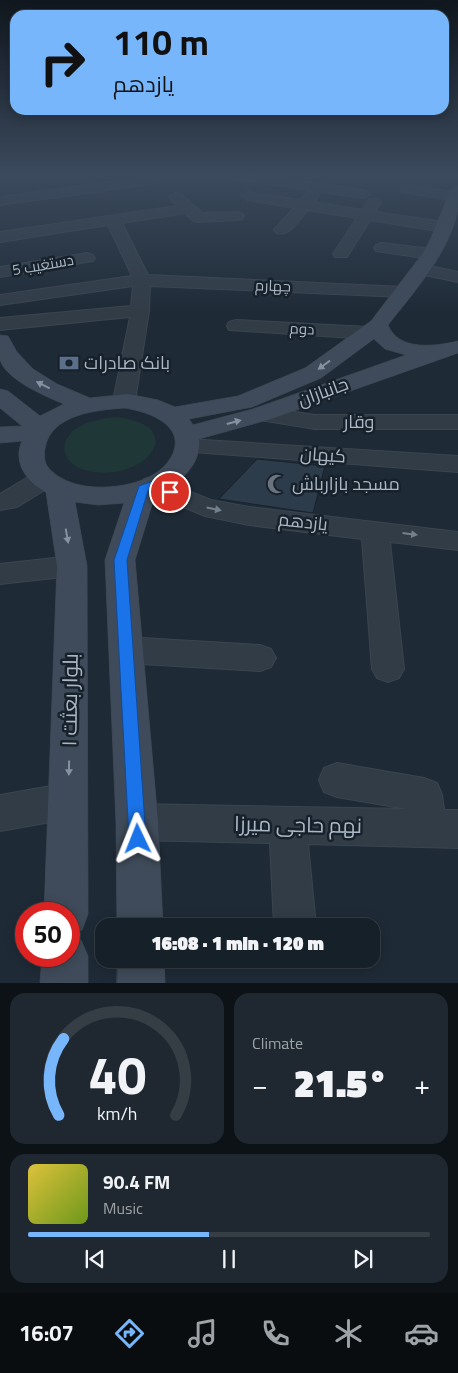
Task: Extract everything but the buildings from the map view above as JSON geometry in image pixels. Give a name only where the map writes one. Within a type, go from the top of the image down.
[{"type":"main road","points":[[171,415],[244,402],[313,373],[373,329],[404,292],[439,244],[447,221]]},
{"type":"main road","points":[[373,329],[383,338],[418,352],[448,349]]},
{"type":"main road","points":[[0,341],[6,355],[15,367],[37,383],[88,405]]},
{"type":"main road","points":[[350,347],[365,346],[384,350],[400,361],[399,365]]},
{"type":"main road","name":"جانبازان","points":[[187,441],[448,349]]},
{"type":"main road","points":[[0,396],[21,414],[37,437],[34,465],[51,483],[78,494],[100,496],[122,494],[148,487],[167,477],[178,467],[184,457],[187,441],[181,424],[171,415],[150,406],[124,401],[88,405],[57,417],[37,437],[0,453]]},
{"type":"main road","points":[[0,435],[37,437]]},
{"type":"main road","name":"بلوار بعثت ۱","points":[[51,483],[72,566],[66,902]]},
{"type":"main road","points":[[140,918],[137,822],[120,560],[148,487]]},
{"type":"main road","points":[[64,983],[65,967]]},
{"type":"main road","points":[[141,968],[141,983]]},
{"type":"street","points":[[0,237],[113,221],[142,280],[140,311],[124,401]]},
{"type":"street","points":[[282,230],[290,221]]},
{"type":"street","points":[[340,254],[362,221]]},
{"type":"street","points":[[381,221],[439,244],[458,277]]},
{"type":"street","points":[[382,248],[439,244]]},
{"type":"street","name":"دستغیب 5","points":[[0,272],[87,258]]},
{"type":"street","name":"چهارم","points":[[0,300],[142,280],[404,292]]},
{"type":"street","points":[[0,324],[140,311]]},
{"type":"street","name":"دوم","points":[[236,326],[373,329]]},
{"type":"street","name":"وقار","points":[[262,414],[315,422],[458,422]]},
{"type":"street","name":"کیهان","points":[[187,441],[458,464]]},
{"type":"street","points":[[0,502],[8,501],[51,483]]},
{"type":"street","name":"یازدهم","points":[[148,487],[205,508],[249,516],[458,541]]},
{"type":"street","points":[[375,530],[388,669]]},
{"type":"street","points":[[0,574],[72,566]]},
{"type":"street","points":[[125,650],[260,658]]},
{"type":"street","points":[[337,780],[424,795],[443,828]]},
{"type":"street","points":[[0,813],[68,801]]},
{"type":"street","name":"نهم حاجی میرزا","points":[[137,822],[443,828]]},
{"type":"street","points":[[288,825],[294,918]]},
{"type":"green space","points":[[114,417],[138,422],[152,430],[156,441],[152,452],[141,462],[126,469],[106,473],[85,470],[71,463],[65,452],[65,445],[71,433],[86,424]]},
{"type":"place","name":"بانک صادرات","points":[[69,363]]},
{"type":"place","name":"مسجد بازارباش","points":[[277,484]]},
{"type":"route","points":[[138,839],[120,560],[143,489],[153,485],[170,492]]}]
